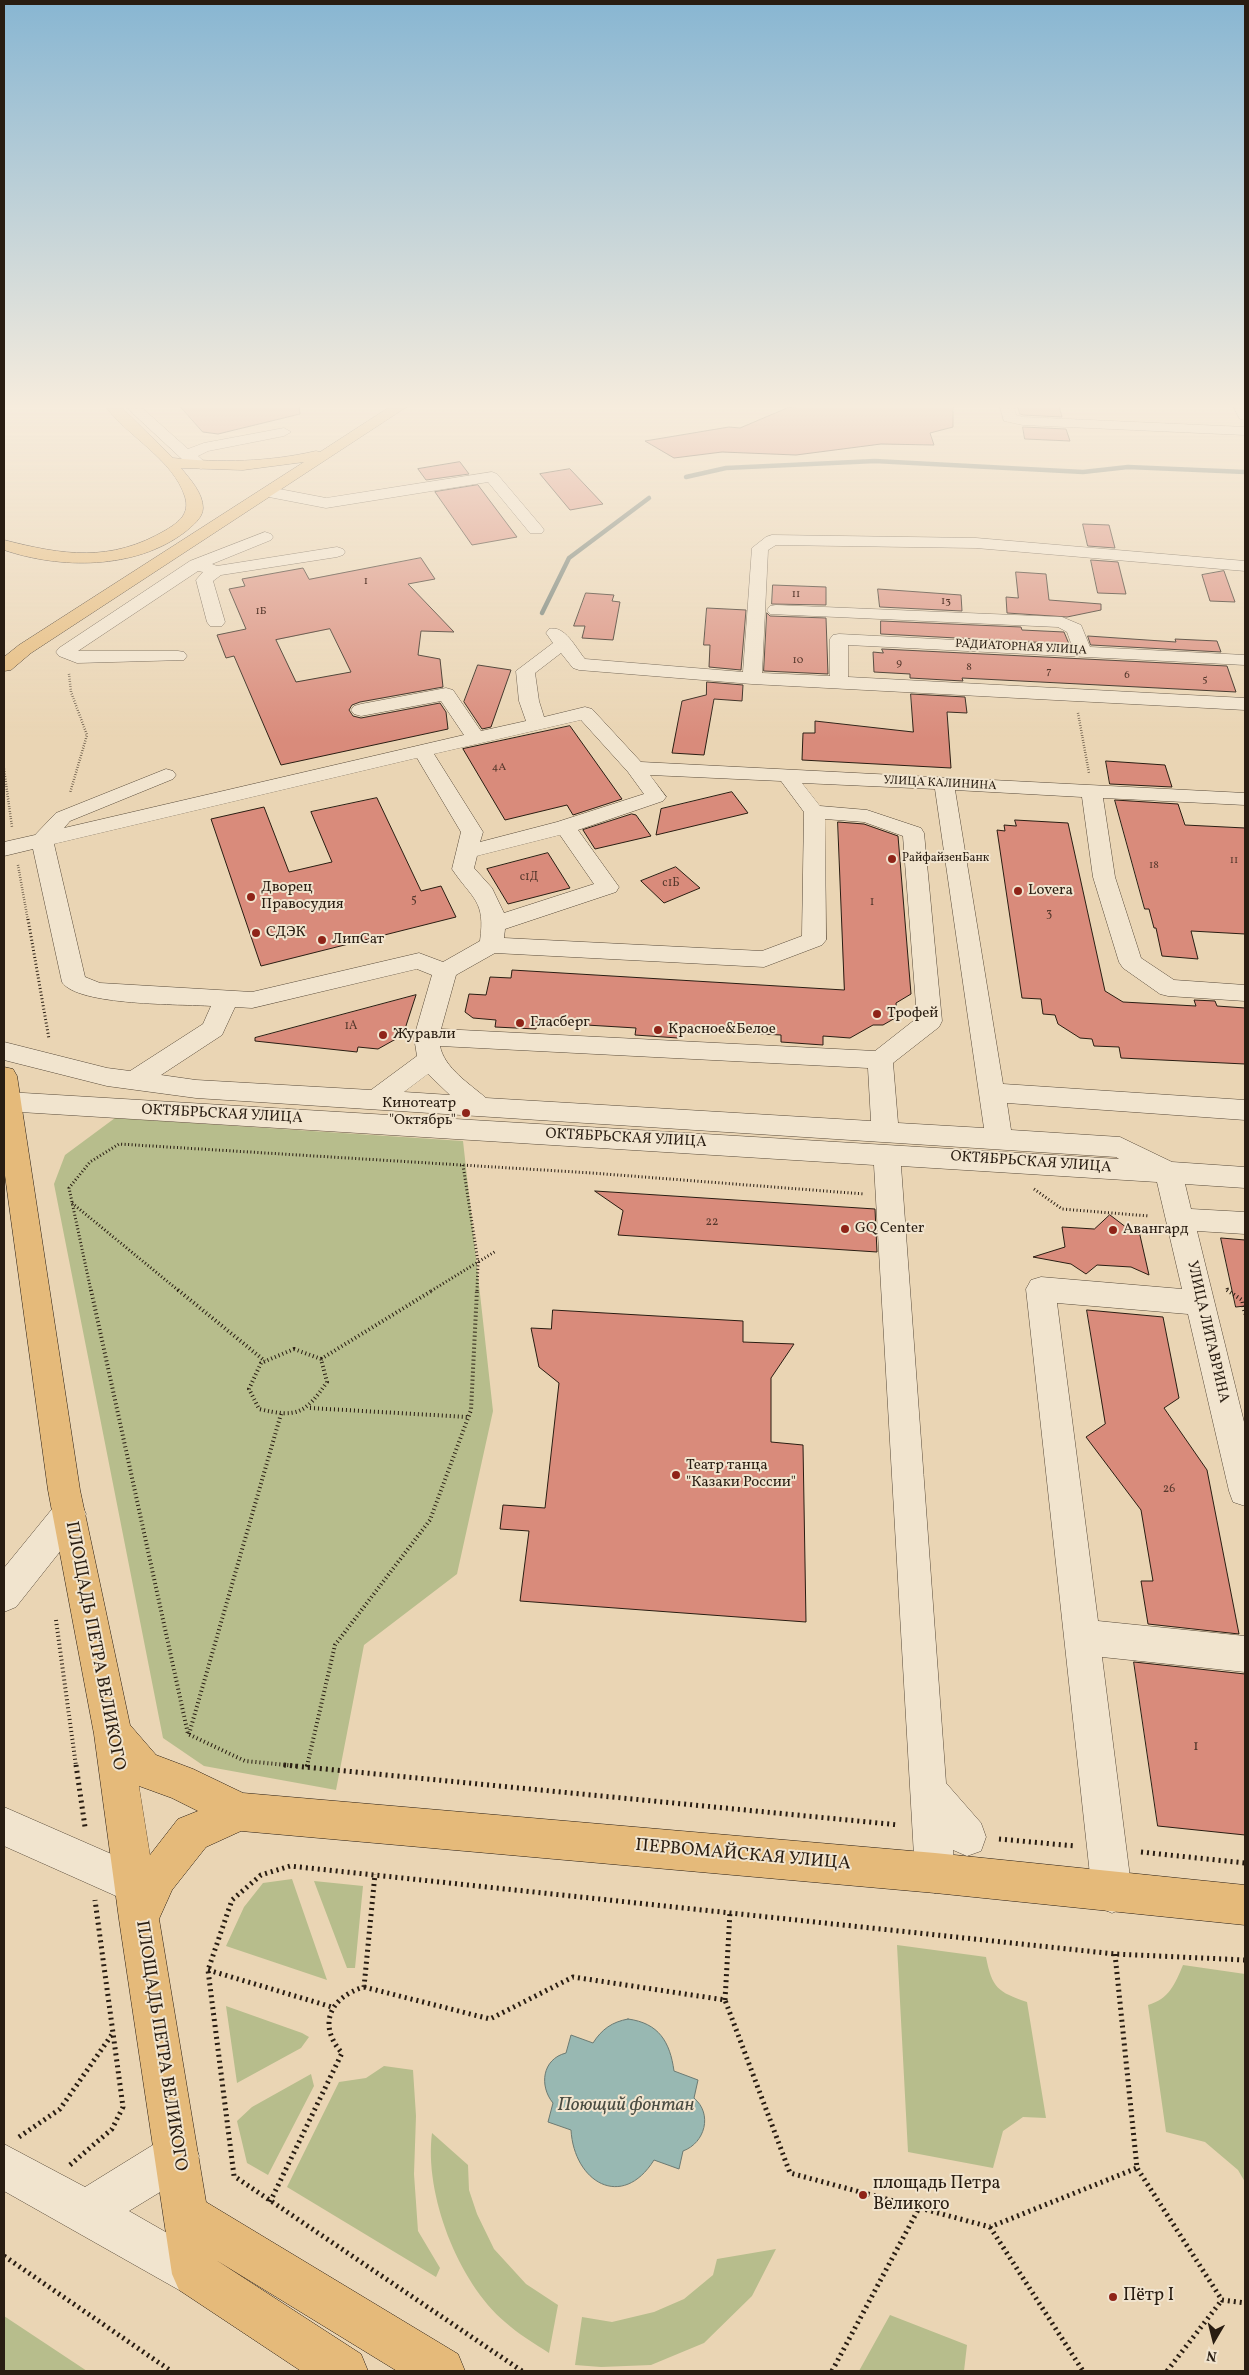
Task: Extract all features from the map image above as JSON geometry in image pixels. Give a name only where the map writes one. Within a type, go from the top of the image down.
[{"type":"main road","points":[[4,545],[39,555],[66,558],[118,554],[153,544],[184,525],[192,517]]},
{"type":"main road","points":[[4,666],[25,649],[230,517]]},
{"type":"main road","name":"ПЛОЩАДЬ ПЕТРА ВЕЛИКОГО","points":[[6,1089],[69,1514],[112,1734],[136,1901],[195,2274]]},
{"type":"main road","points":[[112,1734],[144,1769],[180,1782],[241,1812]]},
{"type":"main road","points":[[136,1901],[192,1833],[241,1812]]},
{"type":"main road","name":"ПЕРВОМАЙСКАЯ УЛИЦА","points":[[241,1812],[935,1873],[1245,1906]]},
{"type":"main road","points":[[187,2216],[441,2371]]},
{"type":"main road","points":[[195,2274],[344,2371]]},
{"type":"street","points":[[525,517],[536,530]]},
{"type":"street","points":[[178,656],[77,658],[65,652],[196,565],[265,537]]},
{"type":"street","points":[[752,678],[760,548],[772,540],[976,543],[1245,566]]},
{"type":"street","points":[[168,557],[216,571],[337,552]]},
{"type":"street","points":[[216,571],[204,580],[216,622]]},
{"type":"street","points":[[776,610],[1062,622],[1075,629],[1083,651]]},
{"type":"street","points":[[838,612],[840,683]]},
{"type":"street","points":[[934,616],[937,644]]},
{"type":"street","points":[[1005,620],[1012,647]]},
{"type":"street","points":[[537,724],[529,700],[525,671],[559,639],[579,664],[752,678],[1245,704]]},
{"type":"street","name":"РАДИАТОРНАЯ УЛИЦА","points":[[839,640],[1012,647],[1245,660]]},
{"type":"street","points":[[361,710],[446,694],[476,738]]},
{"type":"street","points":[[9,848],[585,713],[635,768],[656,797],[566,827],[467,852]]},
{"type":"street","points":[[422,751],[472,832],[463,869],[489,897],[493,935]]},
{"type":"street","name":"УЛИЦА КАЛИНИНА","points":[[635,768],[1245,800]]},
{"type":"street","points":[[42,840],[63,817],[166,775]]},
{"type":"street","points":[[493,935],[764,959],[814,940],[814,812],[787,776]]},
{"type":"street","points":[[944,784],[999,1140]]},
{"type":"street","points":[[1092,793],[1104,877],[1131,962],[1168,988],[1245,993]]},
{"type":"street","points":[[428,1048],[880,1060],[930,1021],[913,833],[867,816],[814,812]]},
{"type":"street","points":[[376,1100],[428,1048],[445,971],[493,935],[608,886],[566,827]]},
{"type":"street","points":[[42,840],[74,982],[98,991],[226,1000],[252,1000],[419,960],[445,971]]},
{"type":"street","points":[[133,1081],[213,1029],[226,1000]]},
{"type":"street","points":[[428,1048],[444,1075],[480,1107]]},
{"type":"street","points":[[4,1051],[107,1077],[133,1081],[193,1101],[376,1100],[480,1107],[886,1143],[999,1140],[1120,1147],[1169,1172]]},
{"type":"street","points":[[880,1060],[928,1790],[949,1832],[935,1873]]},
{"type":"street","name":"ОКТЯБРЬСКАЯ УЛИЦА","points":[[6,1089],[886,1143],[1169,1172],[1245,1177]]},
{"type":"street","points":[[992,1093],[1245,1110]]},
{"type":"street","name":"УЛИЦА ЛИТАВРИНА","points":[[1169,1172],[1245,1491]]},
{"type":"street","points":[[1180,1219],[1245,1223]]},
{"type":"street","points":[[1112,1893],[1041,1289],[1200,1303]]},
{"type":"street","points":[[4,1595],[69,1514]]},
{"type":"street","points":[[1082,1637],[1245,1654]]},
{"type":"street","points":[[4,1826],[90,1865],[136,1901]]},
{"type":"street","points":[[10,2153],[86,2212],[195,2274]]},
{"type":"street","points":[[86,2212],[177,2156]]},
{"type":"path","points":[[63,817],[88,735],[71,692],[65,652]]},
{"type":"path","points":[[1075,695],[1092,793]]},
{"type":"path","points":[[4,769],[9,848],[53,1064]]},
{"type":"path","points":[[188,1734],[69,1188],[77,1173],[100,1152],[119,1144],[463,1165],[890,1196]]},
{"type":"path","points":[[306,1767],[335,1645],[430,1520],[471,1410],[478,1262],[463,1165]]},
{"type":"path","points":[[72,1202],[265,1361]]},
{"type":"path","points":[[321,1359],[496,1251]]},
{"type":"path","points":[[1226,1283],[1228,1292],[1242,1300],[1245,1314]]},
{"type":"path","points":[[321,1359],[294,1349],[261,1363],[249,1389],[259,1408],[289,1416],[310,1408],[468,1417]]},
{"type":"path","points":[[310,1408],[328,1382],[321,1359]]},
{"type":"path","points":[[188,1734],[281,1414]]},
{"type":"path","points":[[55,1612],[123,2107],[112,2129],[69,2167]]},
{"type":"path","points":[[188,1734],[245,1760],[949,1832]]},
{"type":"path","points":[[522,2371],[234,2176],[208,1970],[232,1900],[261,1875],[290,1866],[1115,1954],[1245,1960]]},
{"type":"path","points":[[364,1987],[376,1874]]},
{"type":"path","points":[[730,1912],[725,2000],[790,2173],[990,2227],[1137,2168]]},
{"type":"path","points":[[1115,1954],[1137,2168],[1222,2300],[1245,2304]]},
{"type":"path","points":[[208,1970],[332,2007]]},
{"type":"path","points":[[270,2202],[342,2053],[333,2046],[328,2026],[332,2007],[351,1989],[364,1987],[490,2019],[573,1977],[725,2000]]},
{"type":"path","points":[[10,2153],[60,2109],[113,2033]]},
{"type":"path","points":[[832,2371],[919,2208]]},
{"type":"path","points":[[990,2227],[1083,2371]]},
{"type":"path","points":[[4,2256],[171,2371]]},
{"type":"path","points":[[1167,2371],[1222,2300]]},
{"type":"green space","points":[[115,1118],[463,1141],[493,1411],[457,1574],[364,1645],[336,1790],[204,1766],[163,1738],[54,1184],[65,1155]]},
{"type":"green space","points":[[292,1879],[327,1980],[226,1946],[244,1907],[263,1883]]},
{"type":"green space","points":[[314,1881],[363,1886],[355,1968],[347,1968]]},
{"type":"green space","points":[[897,1945],[986,1957],[991,1976],[998,1987],[1003,1992],[1027,2002],[1046,2118],[1023,2117],[1003,2131],[993,2168],[908,2152]]},
{"type":"green space","points":[[1183,1965],[1245,1974],[1245,2182],[1238,2170],[1205,2142],[1166,2132],[1148,2005],[1166,1995],[1174,1984]]},
{"type":"green space","points":[[226,2006],[309,2037],[301,2048],[237,2083]]},
{"type":"green space","points":[[384,2066],[413,2070],[416,2116],[414,2174],[418,2231],[440,2268],[436,2277],[287,2187],[339,2082],[366,2078]]},
{"type":"green space","points":[[311,2074],[314,2086],[268,2175],[247,2163],[237,2121],[252,2107]]},
{"type":"green space","points":[[432,2133],[468,2165],[469,2190],[477,2214],[494,2249],[526,2284],[558,2305],[549,2353],[510,2326],[488,2305],[459,2261],[439,2209],[433,2183]]},
{"type":"green space","points":[[776,2249],[752,2296],[704,2343],[651,2365],[601,2367],[575,2365],[582,2317],[612,2322],[654,2312],[684,2299],[713,2275],[717,2259]]},
{"type":"green space","points":[[890,2315],[967,2345],[964,2371],[859,2371]]},
{"type":"green space","points":[[4,2316],[87,2371],[4,2371]]},
{"type":"water","name":"Поющий фонтан","points":[[628,2019],[639,2021],[655,2030],[666,2043],[674,2071],[698,2080],[694,2098],[700,2105],[705,2120],[704,2128],[697,2142],[683,2151],[679,2169],[654,2160],[641,2175],[628,2184],[614,2187],[602,2184],[590,2176],[581,2164],[574,2148],[571,2130],[548,2122],[553,2103],[546,2089],[545,2074],[552,2061],[566,2053],[571,2035],[593,2043],[608,2027]]},
{"type":"building","points":[[452,517],[502,517],[517,537],[472,545]]},
{"type":"building","points":[[1083,524],[1109,525],[1115,548],[1088,546]]},
{"type":"building","points":[[421,558],[435,579],[408,584],[454,632],[421,631],[418,655],[440,659],[443,687],[360,702],[352,705],[349,710],[353,716],[361,718],[440,703],[446,712],[448,729],[281,765],[234,656],[226,658],[217,635],[246,629],[229,589],[245,586],[242,579],[303,568],[309,579]],"holes":[[[330,629],[351,672],[296,682],[276,640]]]},
{"type":"building","points":[[1091,560],[1118,562],[1126,594],[1098,593]]},
{"type":"building","points":[[1224,571],[1235,602],[1210,601],[1202,575]]},
{"type":"building","points":[[1016,572],[1046,574],[1049,600],[1101,604],[1101,610],[1067,617],[1007,613],[1006,597],[1018,598]]},
{"type":"building","points":[[773,585],[826,587],[826,605],[772,604]]},
{"type":"building","points":[[878,589],[961,595],[962,611],[880,607]]},
{"type":"building","points":[[586,593],[614,595],[612,601],[620,602],[613,640],[582,638],[585,626],[574,626]]},
{"type":"building","points":[[707,608],[746,610],[741,670],[709,667],[710,645],[704,645]]},
{"type":"building","points":[[767,613],[770,616],[826,618],[828,674],[764,671]]},
{"type":"building","points":[[881,621],[1021,627],[1022,630],[1064,632],[1069,644],[881,634]]},
{"type":"building","points":[[1088,636],[1176,642],[1175,639],[1217,641],[1221,652],[1091,645]]},
{"type":"building","points":[[882,649],[1227,666],[1236,692],[962,678],[963,681],[910,678],[910,674],[874,672],[873,652],[883,653]]},
{"type":"building","points":[[478,665],[511,670],[491,727],[482,729],[464,702]]},
{"type":"building","points":[[707,682],[743,685],[742,701],[714,699],[704,755],[672,753],[682,701],[706,695]]},
{"type":"building","points":[[911,694],[965,697],[967,713],[947,712],[951,768],[802,760],[803,733],[815,733],[815,721],[913,732]]},
{"type":"building","points":[[570,726],[622,799],[573,815],[567,805],[505,820],[463,749]]},
{"type":"building","points":[[1106,761],[1165,765],[1172,787],[1110,784]]},
{"type":"building","points":[[732,792],[748,813],[656,835],[661,809]]},
{"type":"building","points":[[377,798],[421,891],[441,886],[456,917],[261,966],[211,819],[264,807],[289,872],[332,862],[311,812]]},
{"type":"building","points":[[1115,800],[1178,804],[1185,825],[1245,828],[1245,934],[1191,931],[1198,959],[1162,956],[1156,928],[1154,928],[1149,909],[1145,909]]},
{"type":"building","points":[[632,814],[636,815],[651,836],[595,849],[583,830]]},
{"type":"building","points":[[1015,820],[1068,823],[1105,991],[1123,1002],[1196,1006],[1194,1000],[1215,1001],[1217,1006],[1245,1008],[1245,1064],[1121,1058],[1119,1047],[1094,1046],[1092,1039],[1080,1038],[1058,1024],[1055,1015],[1043,1014],[1041,999],[1022,998],[997,830],[1005,831],[1004,825],[1016,826]]},
{"type":"building","points":[[838,822],[864,824],[898,836],[911,994],[896,1003],[897,1017],[883,1025],[873,1025],[850,1038],[823,1036],[823,1045],[781,1042],[781,1035],[679,1030],[678,1038],[635,1035],[636,1028],[537,1022],[536,1029],[495,1027],[496,1020],[473,1018],[465,1012],[469,994],[486,995],[490,977],[511,978],[512,970],[844,990]]},
{"type":"building","points":[[548,853],[570,888],[508,904],[487,869]]},
{"type":"building","points":[[676,867],[700,888],[664,903],[641,881]]},
{"type":"building","points":[[416,995],[403,1035],[378,1049],[358,1047],[357,1052],[255,1041],[255,1038]]},
{"type":"building","points":[[595,1191],[875,1209],[877,1252],[618,1235],[623,1211]]},
{"type":"building","points":[[1110,1215],[1131,1231],[1139,1231],[1149,1275],[1131,1267],[1097,1265],[1086,1274],[1071,1264],[1033,1257],[1065,1247],[1062,1227],[1094,1229]]},
{"type":"building","points":[[1221,1238],[1245,1240],[1245,1306],[1236,1307]]},
{"type":"building","name":"Театр танца \"Казаки России\"","points":[[553,1310],[743,1321],[743,1342],[794,1344],[771,1378],[771,1442],[803,1445],[806,1622],[520,1601],[529,1531],[500,1529],[503,1505],[545,1508],[559,1383],[539,1367],[531,1328],[551,1329]]},
{"type":"building","points":[[1087,1310],[1163,1317],[1179,1398],[1164,1408],[1207,1470],[1239,1634],[1148,1624],[1141,1581],[1153,1581],[1141,1510],[1086,1437],[1105,1424]]},
{"type":"building","points":[[1134,1662],[1245,1674],[1245,1835],[1158,1826]]},
{"type":"waterway","points":[[542,613],[569,558],[624,517]]},
{"type":"place","name":"РайфайзенБанк","points":[[892,859]]},
{"type":"place","name":"Lovera","points":[[1018,891]]},
{"type":"place","name":"Дворец Правосудия","points":[[251,897]]},
{"type":"place","name":"СДЭК","points":[[256,933]]},
{"type":"place","name":"ЛипСат","points":[[322,940]]},
{"type":"place","name":"Трофей","points":[[877,1014]]},
{"type":"place","name":"Гласберг","points":[[520,1023]]},
{"type":"place","name":"Красное&Белое","points":[[658,1030]]},
{"type":"place","name":"Журавли","points":[[383,1035]]},
{"type":"place","name":"Кинотеатр \"Октябрь\"","points":[[466,1113]]},
{"type":"place","name":"GQ Center","points":[[845,1229]]},
{"type":"place","name":"Авангард","points":[[1113,1230]]},
{"type":"place","name":"Театр танца \"Казаки России\"","points":[[676,1475]]},
{"type":"place","name":"площадь Петра Великого","points":[[863,2195]]},
{"type":"place","name":"Пётр I","points":[[1113,2297]]}]
